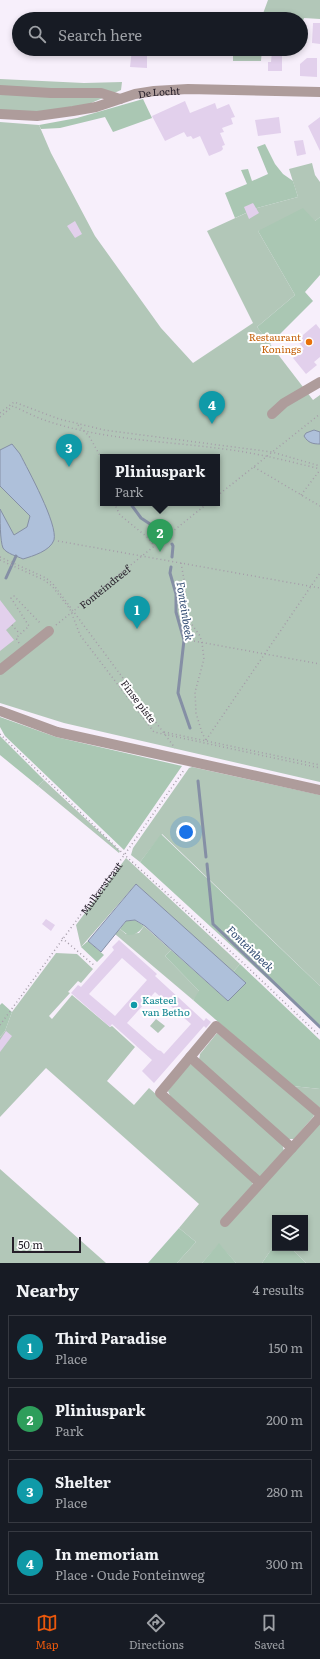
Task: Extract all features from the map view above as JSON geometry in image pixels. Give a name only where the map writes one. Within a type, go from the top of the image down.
[{"type":"street","name":"De Locht","points":[[0,114],[37,116],[96,107],[135,94],[154,91],[188,89],[320,92]]},
{"type":"street","points":[[0,90],[51,93],[101,93],[120,99]]},
{"type":"street","points":[[272,414],[284,403],[320,382]]},
{"type":"street","points":[[0,670],[48,631]]},
{"type":"street","points":[[0,711],[57,732],[320,790]]},
{"type":"street","points":[[225,1222],[260,1184],[320,1116],[216,1026],[160,1093],[260,1184]]},
{"type":"street","points":[[190,1057],[292,1148]]},
{"type":"path","points":[[0,414],[14,402],[78,425],[104,430],[272,452],[320,466]]},
{"type":"path","points":[[0,417],[13,406],[46,421],[82,430],[125,438],[224,449],[268,456],[320,469],[301,495]]},
{"type":"path","points":[[220,494],[320,414]]},
{"type":"path","points":[[78,425],[89,436],[100,456]]},
{"type":"path","points":[[254,467],[320,506]]},
{"type":"path","points":[[116,506],[120,515],[147,537],[154,545]]},
{"type":"path","name":"Fonteindreef","points":[[48,631],[204,506]]},
{"type":"path","points":[[58,541],[320,588]]},
{"type":"path","points":[[0,558],[46,578],[53,584],[164,732],[187,760]]},
{"type":"path","name":"Finse piste","points":[[0,558],[44,580],[52,586],[70,609],[80,634],[154,732],[320,766]]},
{"type":"path","points":[[181,563],[185,585],[186,616],[200,636],[202,643],[204,659],[195,692],[196,713],[202,733],[206,740]]},
{"type":"path","points":[[206,740],[320,574]]},
{"type":"path","points":[[19,642],[16,638],[29,626],[11,598],[14,596],[48,631]]},
{"type":"path","points":[[12,625],[20,634]]},
{"type":"path","points":[[194,641],[320,664]]},
{"type":"path","points":[[164,732],[320,766]]},
{"type":"path","points":[[0,734],[117,848],[320,1036]]},
{"type":"path","name":"Mulkerstraat","points":[[0,1025],[62,938],[125,854],[187,760]]},
{"type":"path","points":[[62,938],[95,966]]},
{"type":"green space","points":[[268,0],[320,0],[320,19],[308,18],[308,12],[264,12]]},
{"type":"green space","points":[[233,56],[261,56],[261,61],[233,61]]},
{"type":"green space","points":[[0,79],[84,83],[122,82],[121,90],[89,104],[44,113],[0,110]]},
{"type":"green space","points":[[143,99],[152,118],[113,132],[105,117],[60,128],[41,129],[39,125],[77,118]]},
{"type":"green space","points":[[0,122],[39,125],[51,153],[95,236],[161,328],[193,363],[253,323],[207,231],[257,208],[298,197],[289,169],[312,163],[315,175],[320,182],[320,217],[315,221],[258,231],[295,295],[257,327],[313,400],[320,395],[320,782],[64,723],[0,703]]},
{"type":"green space","points":[[265,144],[275,164],[283,174],[293,181],[298,197],[257,208],[235,218],[225,193],[247,184],[241,170],[248,169],[252,181],[268,174],[257,147]]},
{"type":"green space","points":[[303,208],[315,221],[320,217],[320,275],[305,292],[313,301],[270,344],[257,327],[295,295],[258,231]]},
{"type":"green space","points":[[0,717],[56,737],[182,766],[124,850],[5,736],[0,727]]},
{"type":"green space","points":[[0,736],[44,780],[38,786],[0,755]]},
{"type":"green space","points":[[192,767],[320,795],[320,986],[162,834],[140,862],[131,855],[133,848],[189,768]]},
{"type":"green space","points":[[44,780],[120,851],[119,853],[38,786]]},
{"type":"green space","points":[[161,834],[320,986],[320,1027],[140,862]]},
{"type":"green space","points":[[126,858],[240,964],[233,972],[136,884],[81,947],[76,925]]},
{"type":"green space","points":[[135,920],[144,926],[137,933],[128,935],[120,929],[126,921]]},
{"type":"green space","points":[[144,926],[171,950],[165,956],[200,992],[193,1000],[115,934],[120,929],[126,934],[139,933]]},
{"type":"green space","points":[[88,941],[104,955],[97,962],[81,947]]},
{"type":"green space","points":[[171,950],[228,1001],[245,983],[233,972],[240,964],[320,1040],[320,1089],[292,1086],[193,1000],[199,991],[165,956]]},
{"type":"green space","points":[[56,953],[77,954],[93,969],[81,983],[78,981],[68,992],[70,993],[49,1016],[52,1019],[72,995],[110,1027],[112,1026],[135,1047],[107,1081],[134,1105],[149,1088],[249,1176],[253,1181],[252,1188],[320,1119],[320,1263],[306,1263],[294,1251],[308,1251],[308,1215],[272,1215],[272,1248],[262,1263],[236,1263],[219,1244],[202,1263],[177,1263],[196,1242],[179,1228],[199,1204],[46,1068],[0,1117],[0,1037],[5,1031],[12,1012]]},
{"type":"green space","points":[[2,1003],[12,1012],[5,1031],[0,1037],[0,1005]]},
{"type":"green space","points":[[156,1019],[165,1026],[158,1033],[150,1026]]},
{"type":"green space","points":[[217,1033],[312,1111],[314,1116],[294,1139],[288,1139],[199,1060],[200,1054]]},
{"type":"green space","points":[[191,1064],[282,1143],[284,1151],[259,1177],[170,1096],[168,1091],[188,1065]]},
{"type":"green space","points":[[292,1086],[320,1089],[320,1108]]},
{"type":"green space","points":[[0,1169],[106,1263],[0,1263]]},
{"type":"green space","points":[[179,1228],[196,1242],[177,1263],[148,1263]]},
{"type":"green space","points":[[219,1243],[236,1263],[202,1263]]},
{"type":"green space","points":[[272,1248],[272,1251],[294,1251],[306,1263],[262,1263]]},
{"type":"water","points":[[314,430],[320,432],[320,444],[311,443],[304,436],[306,433]]},
{"type":"water","points":[[12,444],[20,454],[42,497],[52,522],[54,532],[54,540],[49,547],[23,559],[3,548],[1,535],[0,509],[14,535],[27,527],[30,516],[0,486],[0,450]]},
{"type":"water","points":[[136,884],[246,983],[228,1001],[145,926],[135,920],[126,921],[101,952],[88,941]]},
{"type":"building","points":[[313,23],[320,23],[320,44],[312,43]]},
{"type":"building","points":[[131,56],[147,56],[147,68],[130,67]]},
{"type":"building","points":[[272,56],[282,56],[282,71],[268,71],[268,62],[271,62]]},
{"type":"building","points":[[307,58],[317,58],[317,77],[300,76],[300,64]]},
{"type":"building","points":[[185,101],[190,113],[215,103],[217,109],[229,104],[235,117],[231,118],[233,124],[222,128],[224,132],[220,133],[225,145],[222,146],[223,149],[221,151],[209,156],[200,136],[193,139],[191,136],[187,137],[184,132],[165,141],[152,116]]},
{"type":"building","points":[[279,117],[281,133],[258,136],[255,120]]},
{"type":"building","points":[[320,117],[320,151],[308,126]]},
{"type":"building","points":[[303,140],[306,154],[297,156],[294,141]]},
{"type":"building","points":[[253,203],[259,213],[249,219],[244,207]]},
{"type":"building","points":[[75,221],[82,234],[75,238],[67,226]]},
{"type":"building","points":[[316,324],[320,329],[320,357],[314,362],[317,365],[306,374],[293,358],[304,349],[297,340]]},
{"type":"building","points":[[0,600],[16,621],[6,630],[14,640],[0,651]]},
{"type":"building","points":[[46,919],[55,925],[51,931],[42,924]]},
{"type":"building","name":"Kasteel van Betho","points":[[119,940],[157,974],[155,976],[204,1021],[206,1018],[211,1022],[206,1028],[204,1026],[154,1083],[142,1071],[152,1060],[112,1024],[110,1027],[71,993],[78,985],[81,987],[114,950],[112,947]],"holes":[[[122,958],[147,980],[115,1016],[89,994]],[[155,992],[191,1024],[164,1054],[127,1023]]]},
{"type":"building","points":[[6,1031],[12,1036],[0,1052],[0,1040]]},
{"type":"waterway","name":"Fonteinbeek","points":[[132,506],[141,518],[159,530]]},
{"type":"waterway","name":"Fonteinbeek","points":[[172,544],[172,557]]},
{"type":"waterway","points":[[6,578],[16,556]]},
{"type":"waterway","name":"Fonteinbeek","points":[[171,567],[170,573],[176,594],[176,612],[184,640],[178,693],[190,728]]},
{"type":"waterway","name":"Fonteinbeek","points":[[198,781],[206,857]]},
{"type":"waterway","name":"Fonteinbeek","points":[[207,864],[213,924],[320,1027]]},
{"type":"place","name":"Restaurant Konings","points":[[309,342]]},
{"type":"place","name":"In memoriam","points":[[212,424]]},
{"type":"place","name":"Shelter","points":[[69,467]]},
{"type":"place","name":"Pliniuspark","points":[[160,552]]},
{"type":"place","name":"Third Paradise","points":[[137,629]]},
{"type":"place","name":"Kasteel van Betho","points":[[134,1005]]}]
